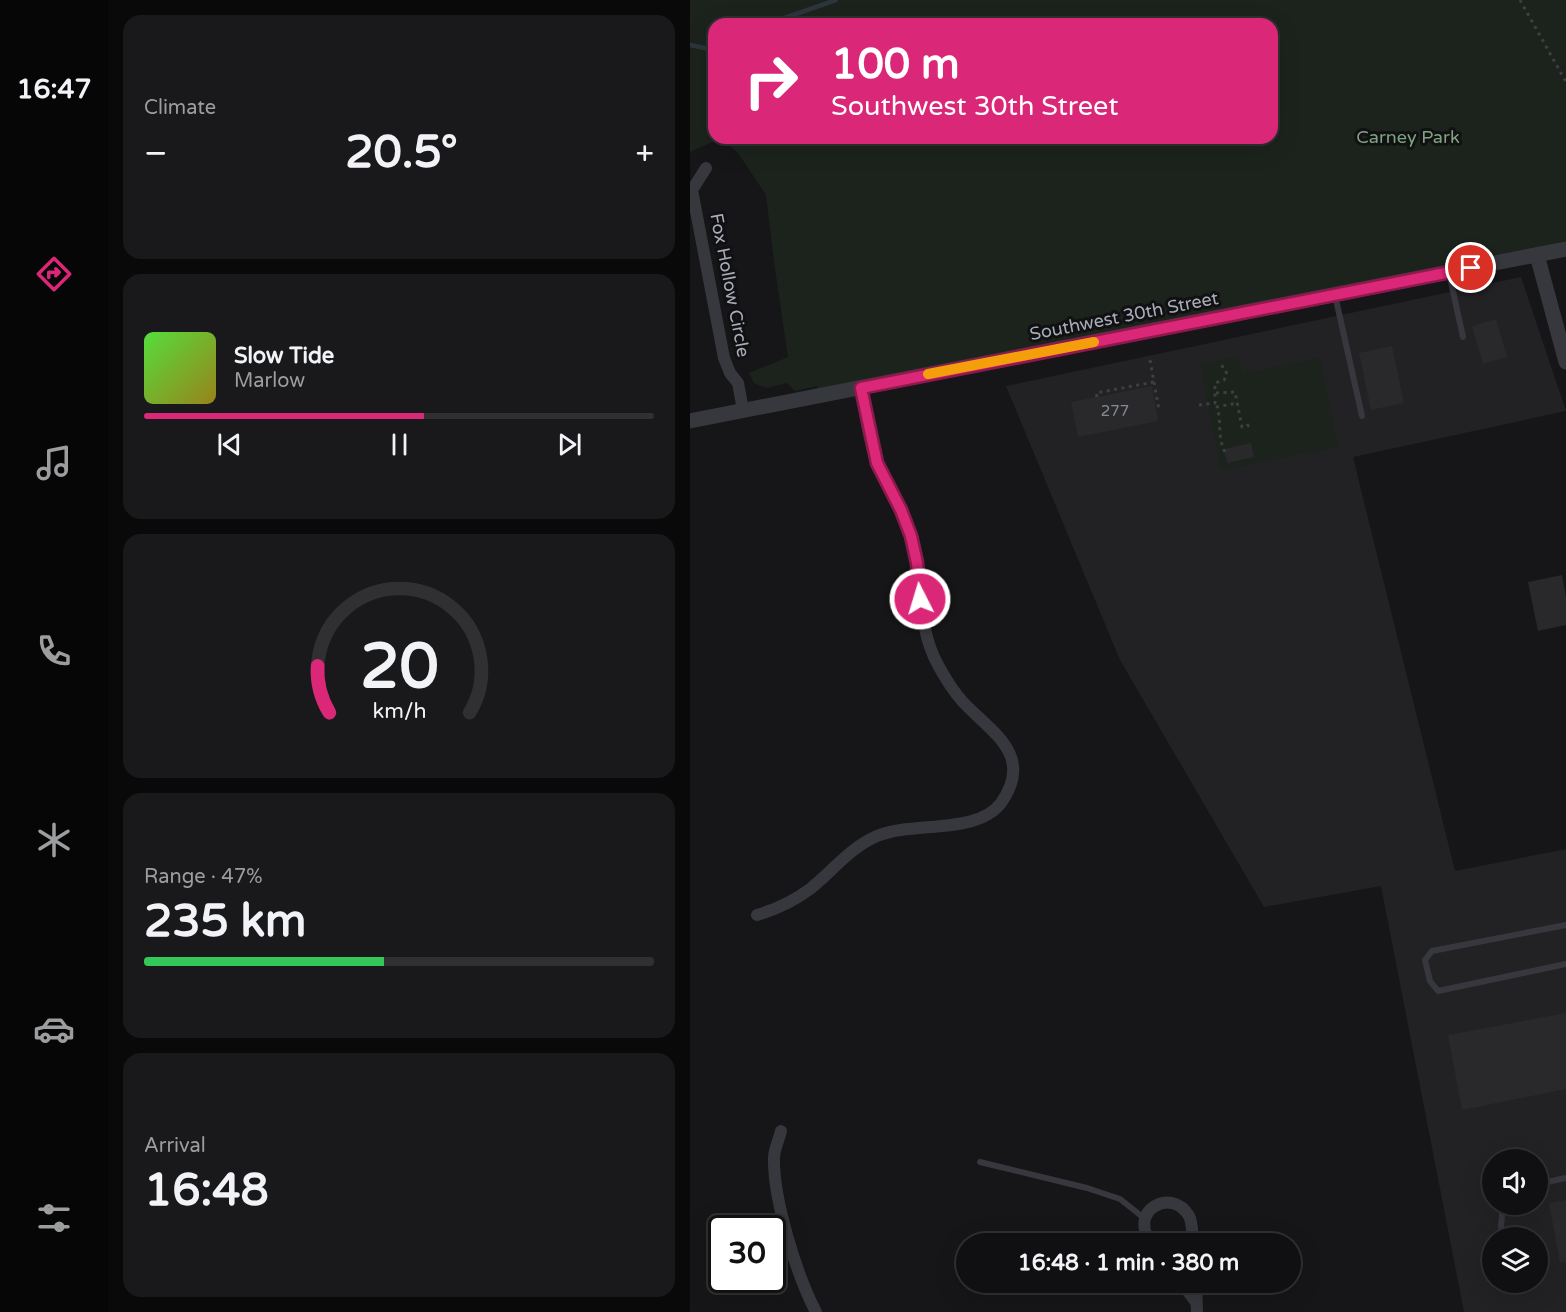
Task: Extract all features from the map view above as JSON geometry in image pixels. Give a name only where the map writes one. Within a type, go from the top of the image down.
[{"type":"street","name":"Fox Hollow Circle","points":[[706,168],[692,190],[724,358],[730,373],[738,383],[743,410]]},
{"type":"street","name":"Southwest 30th Street","points":[[690,421],[1566,249]]},
{"type":"street","points":[[1537,255],[1566,362]]},
{"type":"street","points":[[757,915],[793,900],[812,887],[856,847],[877,836],[910,828],[975,821],[989,814],[999,805],[1011,781],[1012,767],[1009,752],[1003,740],[963,702],[948,684],[936,662],[922,617],[917,563],[911,536],[901,510],[877,463],[861,388]]},
{"type":"street","points":[[782,1131],[774,1155],[774,1181],[804,1290],[816,1312]]},
{"type":"street","points":[[1144,1233],[1144,1218],[1152,1207],[1164,1202],[1179,1205],[1189,1216],[1191,1233]]},
{"type":"street","points":[[1188,1293],[1196,1306]]},
{"type":"lane","points":[[1449,272],[1463,337]]},
{"type":"lane","points":[[1335,294],[1362,416]]},
{"type":"lane","points":[[1566,925],[1432,951],[1425,960],[1430,981],[1438,991],[1566,964]]},
{"type":"lane","points":[[980,1162],[1087,1188],[1120,1199],[1144,1218]]},
{"type":"lane","points":[[1548,1182],[1566,1178]]},
{"type":"path","points":[[1520,0],[1566,81]]},
{"type":"path","points":[[1150,360],[1159,410]]},
{"type":"path","points":[[1219,365],[1224,367],[1227,374],[1224,381],[1215,383],[1216,405],[1220,415],[1219,438],[1225,452]]},
{"type":"path","points":[[1097,397],[1096,393],[1154,382]]},
{"type":"path","points":[[1216,393],[1235,392],[1242,427],[1248,426]]},
{"type":"path","points":[[1198,405],[1237,404]]},
{"type":"path","points":[[1247,421],[1249,431]]},
{"type":"shaded area","points":[[1521,277],[1566,411],[1353,457],[1455,871],[1566,849],[1566,1312],[1464,1312],[1381,886],[1264,907],[1120,660],[1006,386]]},
{"type":"green space","name":"Carney Park","points":[[690,0],[1566,0],[1566,243],[819,394],[817,386],[795,391],[787,383],[766,388],[754,383],[749,373],[788,357],[766,195],[738,153],[728,144],[1278,144],[1278,18],[708,18],[708,144],[690,152]]},
{"type":"green space","points":[[1238,356],[1242,373],[1320,358],[1338,447],[1221,470],[1200,364]]},
{"type":"building","points":[[1496,319],[1507,357],[1483,364],[1472,326]]},
{"type":"building","points":[[1392,346],[1404,403],[1371,410],[1359,353]]},
{"type":"building","points":[[1152,386],[1158,421],[1078,437],[1071,402]]},
{"type":"building","points":[[1251,443],[1254,457],[1227,463],[1224,449]]},
{"type":"building","points":[[1562,575],[1566,597],[1566,625],[1538,631],[1528,582]]},
{"type":"building","points":[[1566,1013],[1566,1089],[1462,1110],[1448,1035]]},
{"type":"building","points":[[1566,1200],[1566,1262],[1560,1263],[1549,1203]]},
{"type":"waterway","points":[[784,18],[836,0]]},
{"type":"waterway","points":[[690,45],[708,49]]},
{"type":"slow traffic","points":[[928,374],[1094,342]]},
{"type":"route","points":[[920,599],[917,563],[911,536],[901,510],[877,463],[861,388],[1471,268]]}]
